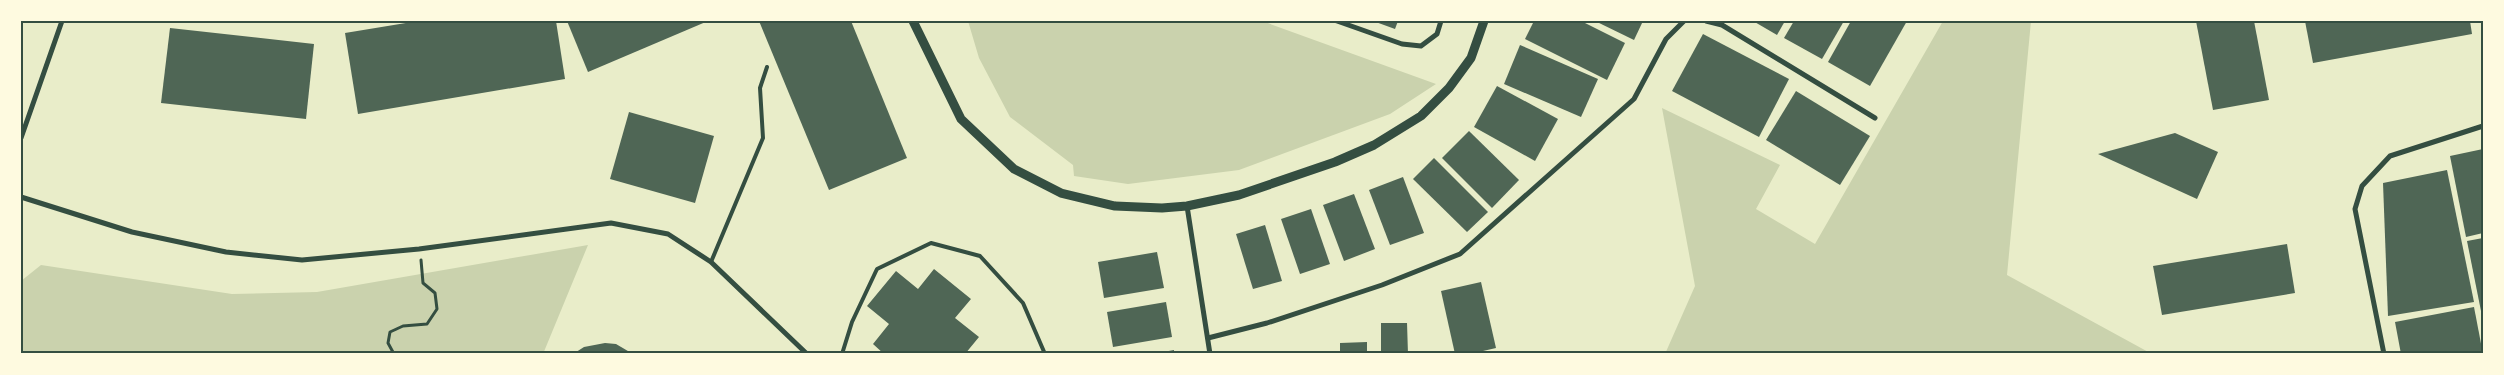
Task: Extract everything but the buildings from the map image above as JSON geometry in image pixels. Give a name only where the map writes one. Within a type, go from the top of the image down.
[{"type":"street","points":[[21,138],[62,21]]},
{"type":"street","points":[[913,21],[961,119],[1014,169],[1061,193],[1115,206],[1162,208],[1187,206],[1238,195],[1335,162],[1390,136],[1421,116],[1449,88],[1471,58],[1484,21]]},
{"type":"street","points":[[1337,21],[1402,44],[1421,46],[1436,34],[1441,21]]},
{"type":"street","points":[[1208,338],[1266,323],[1373,288],[1460,254],[1634,99],[1666,39],[1684,21]]},
{"type":"street","points":[[1706,21],[1722,25],[1875,118]]},
{"type":"street","points":[[2384,354],[2355,209],[2362,186],[2390,156],[2483,126]]},
{"type":"street","points":[[21,197],[132,232],[226,252],[302,260],[419,249],[611,223],[668,234],[711,262],[807,354]]},
{"type":"street","points":[[1187,206],[1210,354]]},
{"type":"lane","points":[[711,262],[763,138],[760,88],[767,67]]},
{"type":"lane","points":[[842,354],[852,322],[877,269],[931,243],[980,256],[1023,303],[1045,354]]},
{"type":"path","points":[[394,354],[388,343],[390,332],[403,326],[427,324],[437,309],[435,293],[423,283],[419,249]]},
{"type":"green space","points":[[968,21],[1262,21],[1436,84],[1390,114],[1239,170],[1128,184],[1074,176],[1073,165],[1010,117],[979,58]]},
{"type":"green space","points":[[1943,21],[2031,21],[2007,275],[2152,354],[1665,354],[1695,286],[1662,108],[1780,165],[1756,209],[1815,244]]},
{"type":"green space","points":[[588,245],[543,354],[21,354],[21,281],[41,265],[232,294],[317,292]]}]
